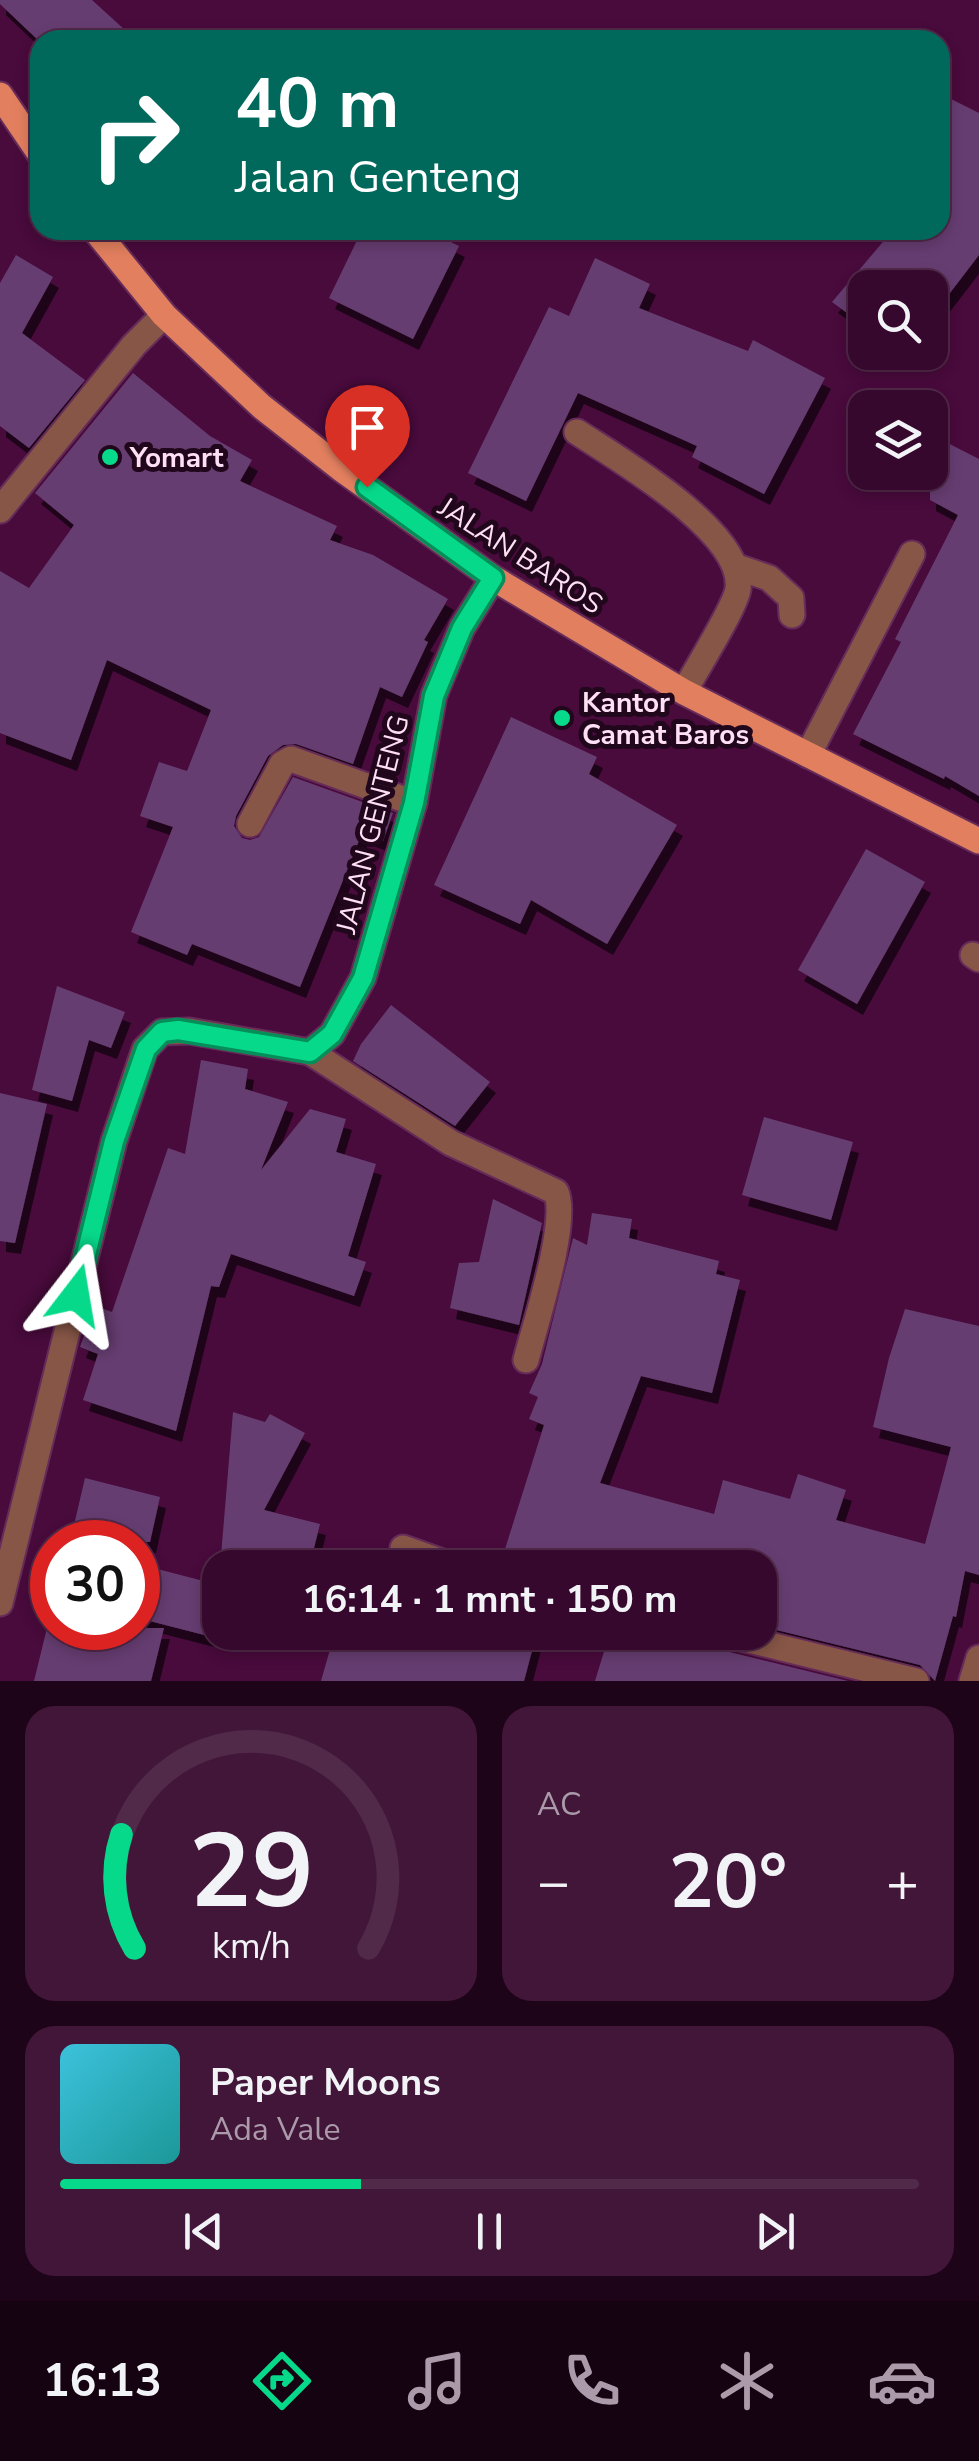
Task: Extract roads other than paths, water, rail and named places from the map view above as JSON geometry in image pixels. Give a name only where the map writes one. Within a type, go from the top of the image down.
[{"type":"main road","points":[[0,95],[30,139]]},
{"type":"main road","name":"JALAN BAROS","points":[[103,240],[164,315],[261,406],[493,578],[684,692],[979,841]]},
{"type":"street","points":[[0,510],[134,345],[164,315]]},
{"type":"street","points":[[576,432],[649,480],[700,522],[713,533],[736,567],[738,591],[684,692]]},
{"type":"street","points":[[808,754],[912,554]]},
{"type":"street","points":[[736,567],[769,578],[791,598],[792,615]]},
{"type":"street","name":"JALAN GENTENG","points":[[310,1052],[332,1034],[363,978],[414,803],[434,696],[462,628],[493,578]]},
{"type":"street","points":[[250,824],[282,764],[291,760],[414,803]]},
{"type":"street","points":[[0,1603],[114,1141],[148,1044],[162,1032],[178,1030],[310,1052],[451,1143],[556,1192],[560,1202],[558,1229],[526,1360]]},
{"type":"street","points":[[402,1548],[408,1550]]},
{"type":"street","points":[[777,1647],[916,1681]]},
{"type":"street","points":[[972,1681],[979,1658]]},
{"type":"place","name":"Yomart","points":[[110,457]]},
{"type":"place","name":"Kantor Camat Baros","points":[[562,718]]}]
